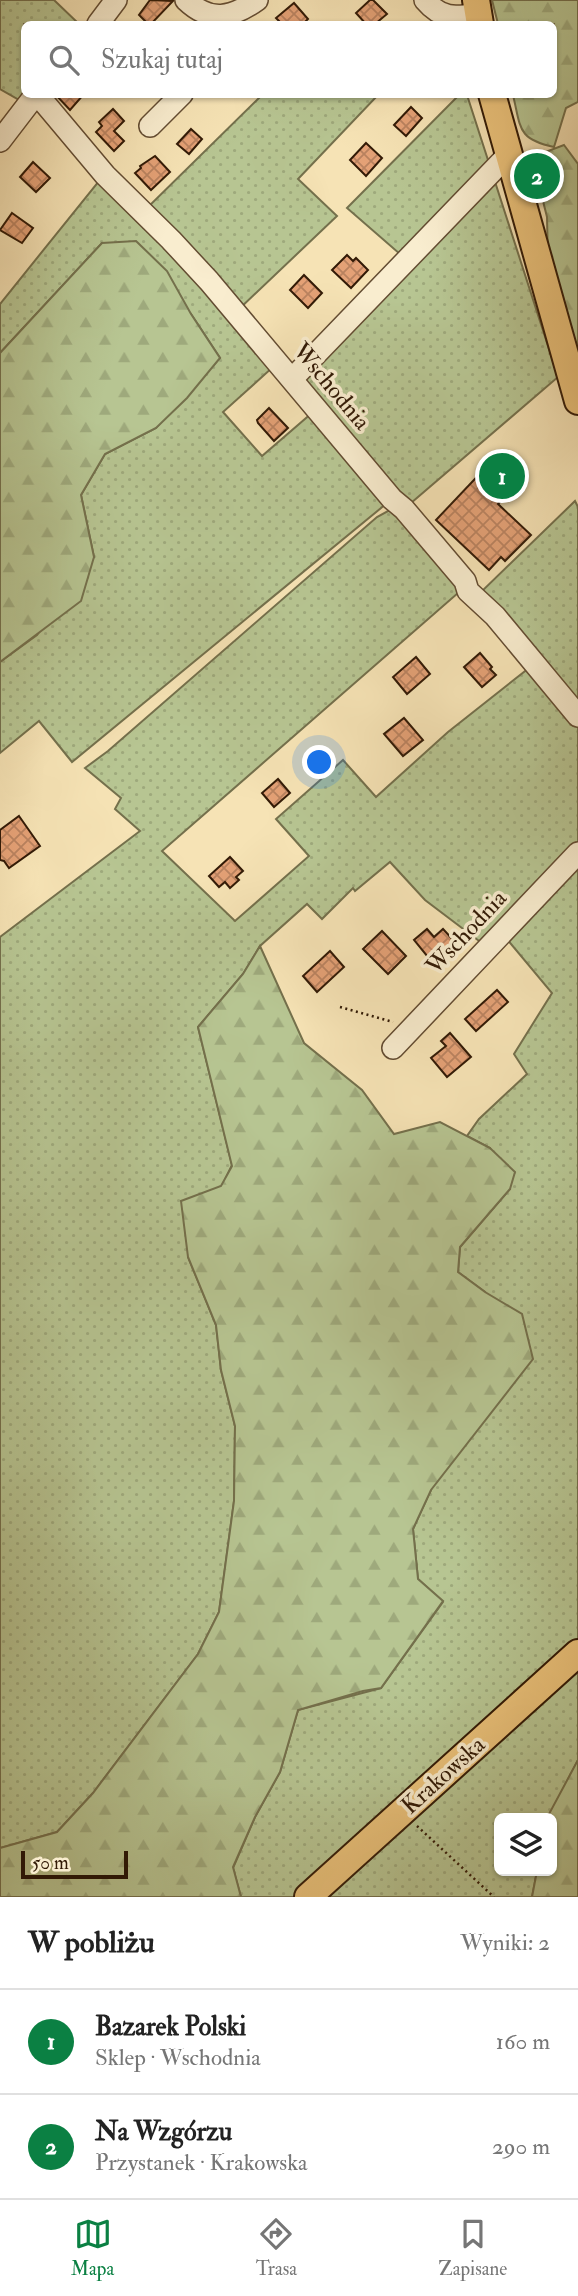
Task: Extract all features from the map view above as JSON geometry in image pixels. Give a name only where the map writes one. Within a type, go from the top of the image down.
[{"type":"main road","points":[[493,98],[578,401]]},
{"type":"main road","name":"Krakowska","points":[[308,1897],[578,1653]]},
{"type":"street","points":[[101,21],[116,0]]},
{"type":"street","points":[[186,0],[201,12],[227,20],[257,0]]},
{"type":"street","points":[[425,0],[439,13],[448,17],[478,13]]},
{"type":"street","points":[[0,141],[33,98]]},
{"type":"street","name":"Wschodnia","points":[[39,98],[105,176],[209,281],[392,499],[404,509],[465,581],[468,592],[495,616],[578,716]]},
{"type":"street","points":[[150,126],[178,98]]},
{"type":"street","points":[[292,379],[508,155]]},
{"type":"street","name":"Wschodnia","points":[[393,1048],[578,853]]},
{"type":"path","points":[[340,1007],[376,1019],[413,1026]]},
{"type":"path","points":[[402,1812],[494,1897]]},
{"type":"green space","points":[[0,0],[54,0],[76,21],[21,21],[21,98],[25,98],[28,105],[0,89]]},
{"type":"green space","points":[[492,0],[578,0],[578,102],[566,108],[554,147],[527,136],[520,124],[514,98],[557,98],[557,21],[497,21]]},
{"type":"green space","points":[[259,98],[375,98],[298,179],[337,216],[237,311],[146,209]]},
{"type":"green space","points":[[456,98],[468,98],[558,377],[404,509],[392,499],[72,762],[39,721],[0,753],[0,662],[37,635],[94,557],[81,495],[105,454],[156,428],[220,358],[191,314],[102,243],[0,353],[0,304],[103,176],[273,367],[223,412],[262,456],[313,412],[289,371],[400,254],[347,208]]},
{"type":"green space","points":[[564,145],[578,164],[578,368],[548,263],[547,217],[532,157]]},
{"type":"green space","points":[[136,241],[167,271],[220,358],[187,398],[156,428],[105,454],[81,495],[94,557],[81,601],[0,662],[0,353],[102,243]]},
{"type":"green space","points":[[575,501],[578,507],[578,1760],[551,1813],[494,1813],[494,1876],[536,1876],[532,1897],[241,1897],[233,1868],[255,1817],[280,1772],[298,1710],[381,1688],[443,1602],[418,1579],[413,1529],[431,1490],[485,1292],[458,1272],[460,1247],[510,1189],[490,1148],[467,1136],[479,1119],[527,1074],[514,1054],[552,993],[501,932],[487,947],[425,900],[390,862],[355,891],[353,888],[322,919],[307,904],[260,946],[243,974],[198,1027],[232,1165],[188,1257],[216,1325],[221,1370],[235,1426],[234,1501],[219,1612],[198,1654],[93,1793],[57,1832],[0,1848],[0,937],[140,831],[115,809],[121,798],[85,768],[108,751],[377,517],[388,511],[395,511],[459,589],[458,593],[162,851],[235,921],[309,856],[276,819],[343,760],[376,797],[448,732],[534,664],[481,592]]},
{"type":"green space","points":[[260,946],[304,1043],[362,1090],[394,1134],[440,1122],[490,1148],[515,1172],[510,1189],[460,1247],[458,1272],[522,1314],[533,1359],[431,1490],[413,1529],[418,1579],[443,1601],[381,1688],[298,1710],[280,1772],[255,1817],[233,1867],[241,1897],[0,1897],[0,1848],[57,1832],[93,1793],[198,1654],[219,1612],[234,1501],[235,1426],[221,1370],[216,1325],[188,1257],[181,1201],[221,1186],[232,1166],[198,1027],[243,974]]},
{"type":"green space","points":[[578,1760],[578,1897],[532,1897],[536,1876],[557,1876],[557,1813],[550,1813]]},
{"type":"building","points":[[150,0],[173,1],[154,21],[145,21],[139,15]]},
{"type":"building","points":[[373,0],[387,14],[379,21],[363,21],[356,13]]},
{"type":"building","points":[[294,3],[308,19],[279,21],[276,18]]},
{"type":"building","points":[[59,98],[80,98],[70,110]]},
{"type":"building","points":[[411,107],[422,118],[406,136],[394,125]]},
{"type":"building","points":[[113,109],[124,121],[114,131],[124,141],[114,151],[96,132],[102,126],[99,122]]},
{"type":"building","points":[[191,129],[202,139],[189,154],[177,144]]},
{"type":"building","points":[[366,143],[382,158],[366,176],[350,160]]},
{"type":"building","points":[[155,156],[170,172],[151,190],[135,173]]},
{"type":"building","points":[[33,162],[50,178],[36,192],[20,177]]},
{"type":"building","points":[[12,213],[33,228],[22,243],[0,230]]},
{"type":"building","points":[[347,255],[353,261],[356,258],[368,270],[351,288],[332,270]]},
{"type":"building","points":[[304,275],[322,293],[308,308],[290,290]]},
{"type":"building","points":[[269,408],[288,428],[274,441],[257,420]]},
{"type":"building","points":[[491,462],[516,485],[498,504],[531,535],[505,561],[501,557],[489,570],[436,520]]},
{"type":"building","points":[[480,653],[496,675],[482,687],[464,667]]},
{"type":"building","points":[[416,657],[430,674],[407,694],[393,677]]},
{"type":"building","points":[[404,718],[423,740],[403,756],[384,734]]},
{"type":"building","points":[[278,779],[290,793],[274,807],[262,793]]},
{"type":"building","points":[[19,816],[40,846],[9,868],[0,860],[0,830]]},
{"type":"building","points":[[230,857],[243,871],[236,877],[239,880],[230,888],[225,882],[219,887],[209,876]]},
{"type":"building","points":[[427,929],[434,937],[443,929],[455,942],[432,962],[414,940]]},
{"type":"building","points":[[382,931],[406,956],[388,974],[363,949]]},
{"type":"building","points":[[330,951],[344,967],[317,992],[303,976]]},
{"type":"building","points":[[497,990],[508,1002],[476,1031],[465,1019]]},
{"type":"building","points":[[450,1033],[471,1057],[447,1077],[431,1058],[446,1046],[441,1041]]},
{"type":"place","name":"Na Wzgórzu","points":[[537,176]]},
{"type":"place","name":"Bazarek Polski","points":[[502,476]]}]
